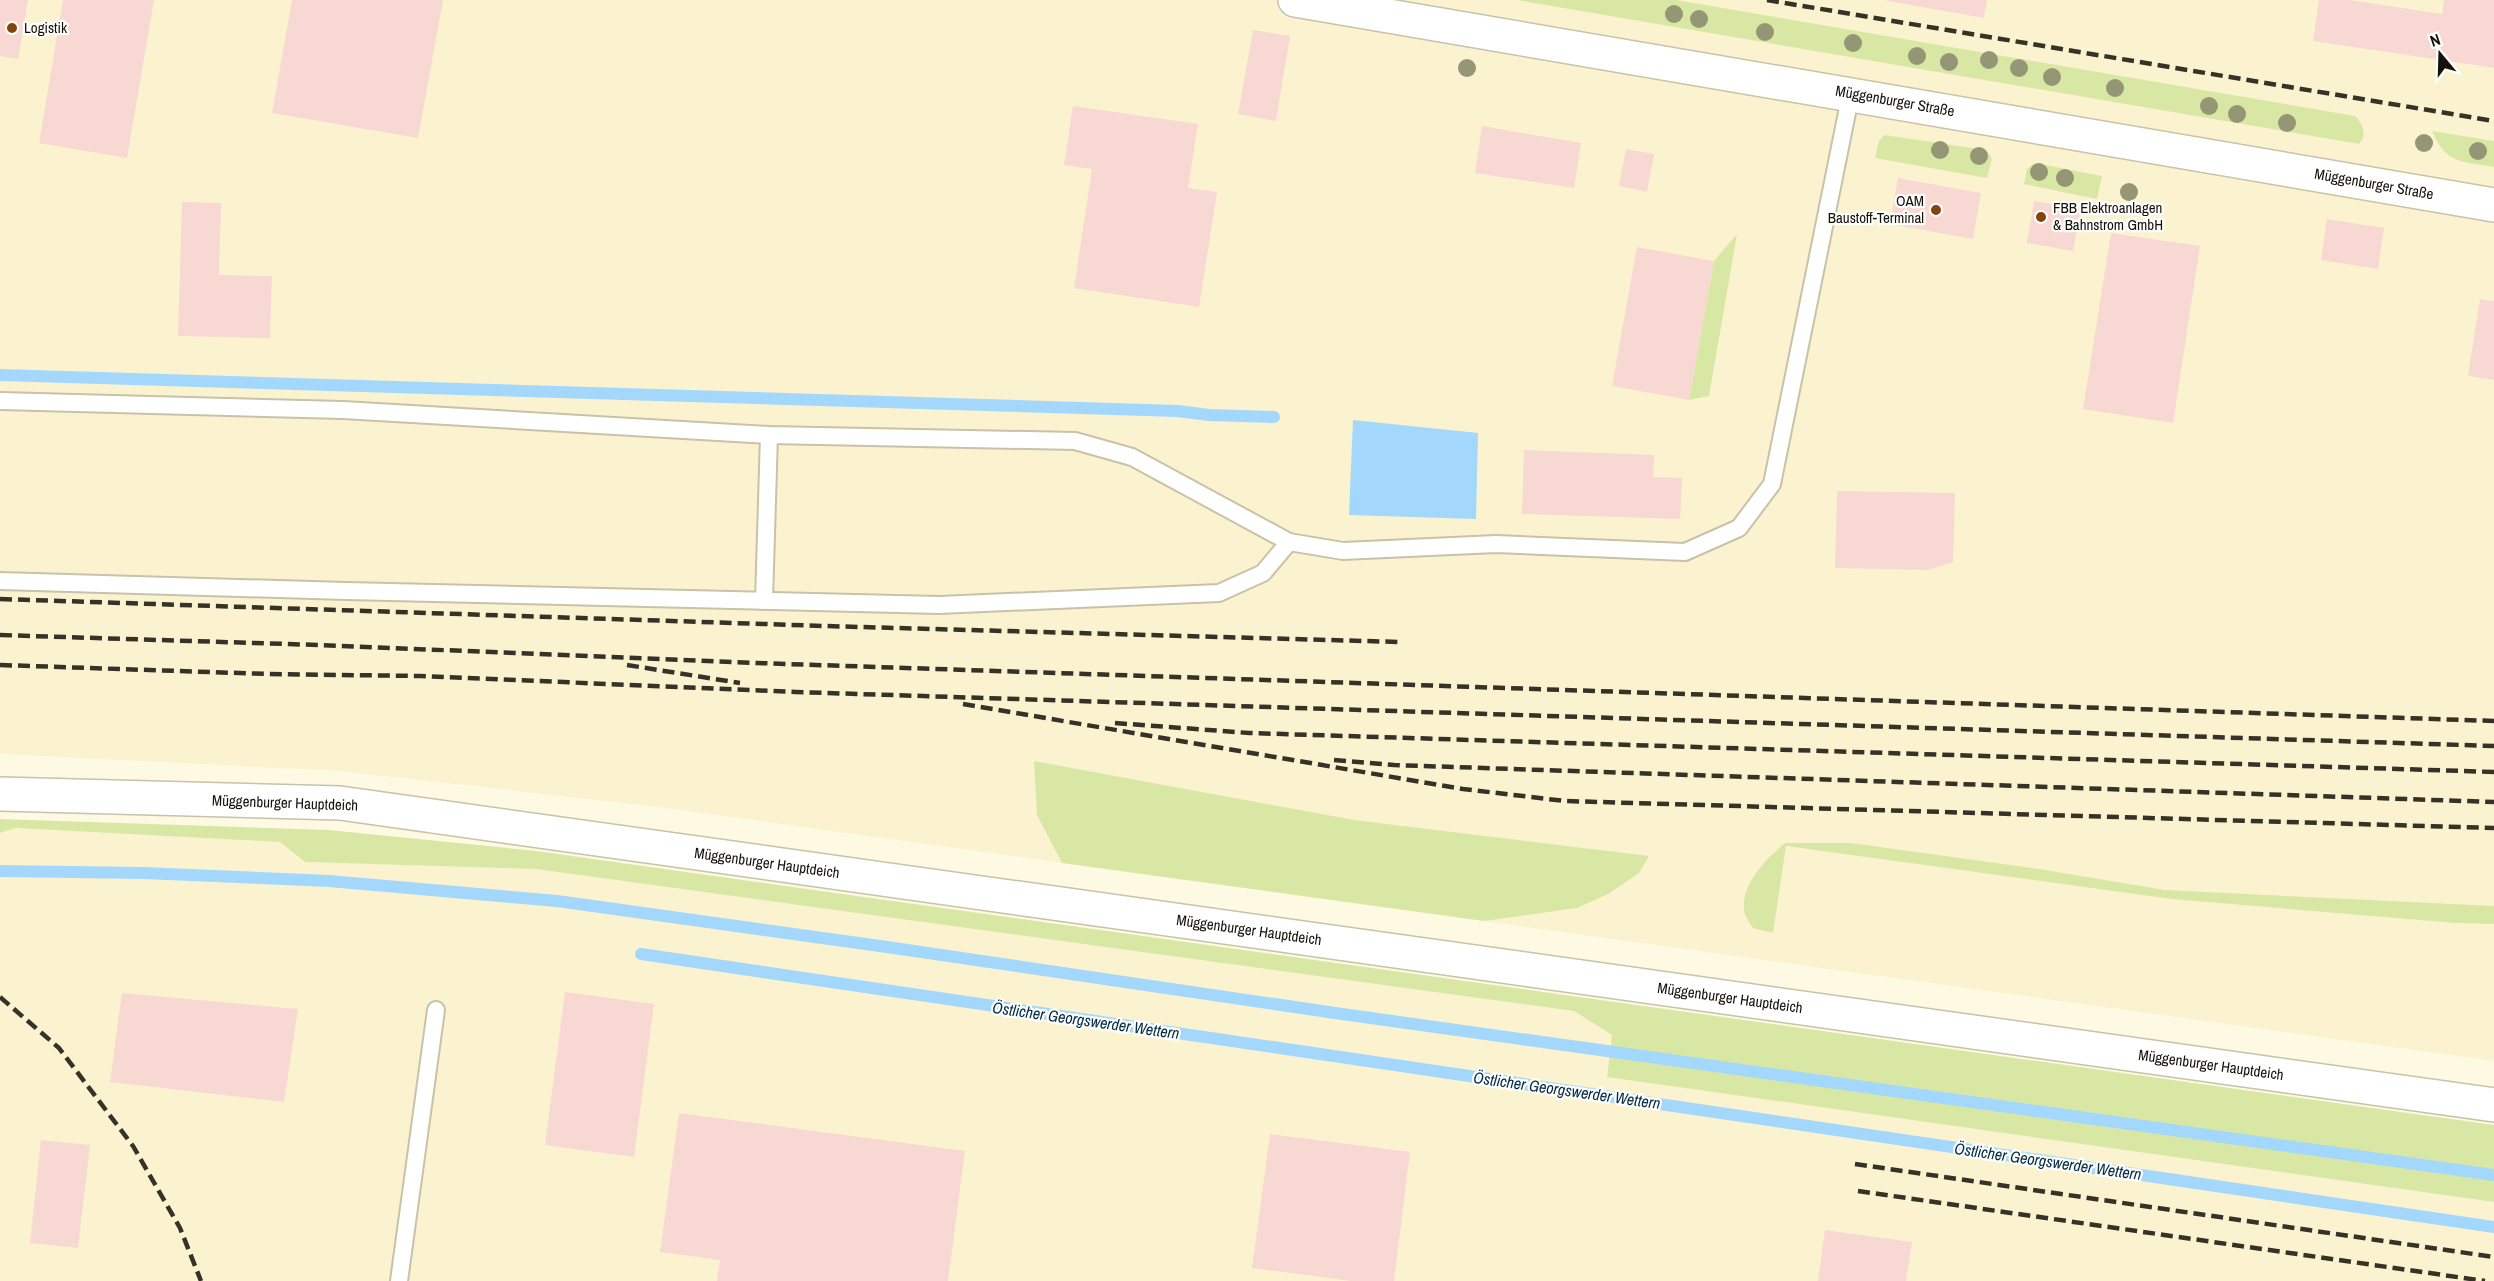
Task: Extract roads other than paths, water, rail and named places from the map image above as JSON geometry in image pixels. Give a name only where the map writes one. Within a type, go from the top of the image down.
[{"type":"street","name":"Müggenburger Straße","points":[[1295,0],[2494,204]]},
{"type":"street","name":"Müggenburger Hauptdeich","points":[[0,794],[340,803],[2494,1105]]},
{"type":"lane","points":[[0,401],[343,410],[770,435],[1075,441],[1132,457],[1289,542],[1342,551],[1496,544],[1685,552],[1739,528],[1772,484],[1851,93]]},
{"type":"lane","points":[[764,601],[770,435]]},
{"type":"lane","points":[[0,581],[939,605],[1219,593],[1263,573],[1289,542]]},
{"type":"lane","points":[[399,1281],[436,1010]]},
{"type":"water","points":[[1353,420],[1478,433],[1476,519],[1349,515]]},
{"type":"waterway","points":[[0,375],[1178,411],[1209,415],[1274,417]]},
{"type":"waterway","points":[[0,871],[143,873],[329,881],[557,901],[1335,1013],[2494,1175]]},
{"type":"waterway","name":"Östlicher Georgswerder Wettern","points":[[641,954],[2494,1227]]},
{"type":"railway","points":[[1767,0],[2494,121]]},
{"type":"railway","points":[[0,599],[1401,642]]},
{"type":"railway","points":[[0,635],[757,663],[2494,721]]},
{"type":"railway","points":[[0,665],[268,674],[420,676],[796,692],[2494,746]]},
{"type":"railway","points":[[627,665],[740,683]]},
{"type":"railway","points":[[963,704],[1463,789],[1565,801],[2494,828]]},
{"type":"railway","points":[[1115,723],[1249,733],[2494,772]]},
{"type":"railway","points":[[1334,760],[1394,765],[2494,802]]},
{"type":"railway","points":[[0,997],[59,1048],[133,1146],[180,1228],[201,1281]]},
{"type":"railway","points":[[1855,1164],[2494,1257]]},
{"type":"railway","points":[[1858,1191],[2485,1281]]},
{"type":"place","name":"Logistik","points":[[12,28]]},
{"type":"place","name":"OAM Baustoff-Terminal","points":[[1936,210]]},
{"type":"place","name":"FBB Elektroanlagen & Bahnstrom GmbH","points":[[2041,217]]}]
